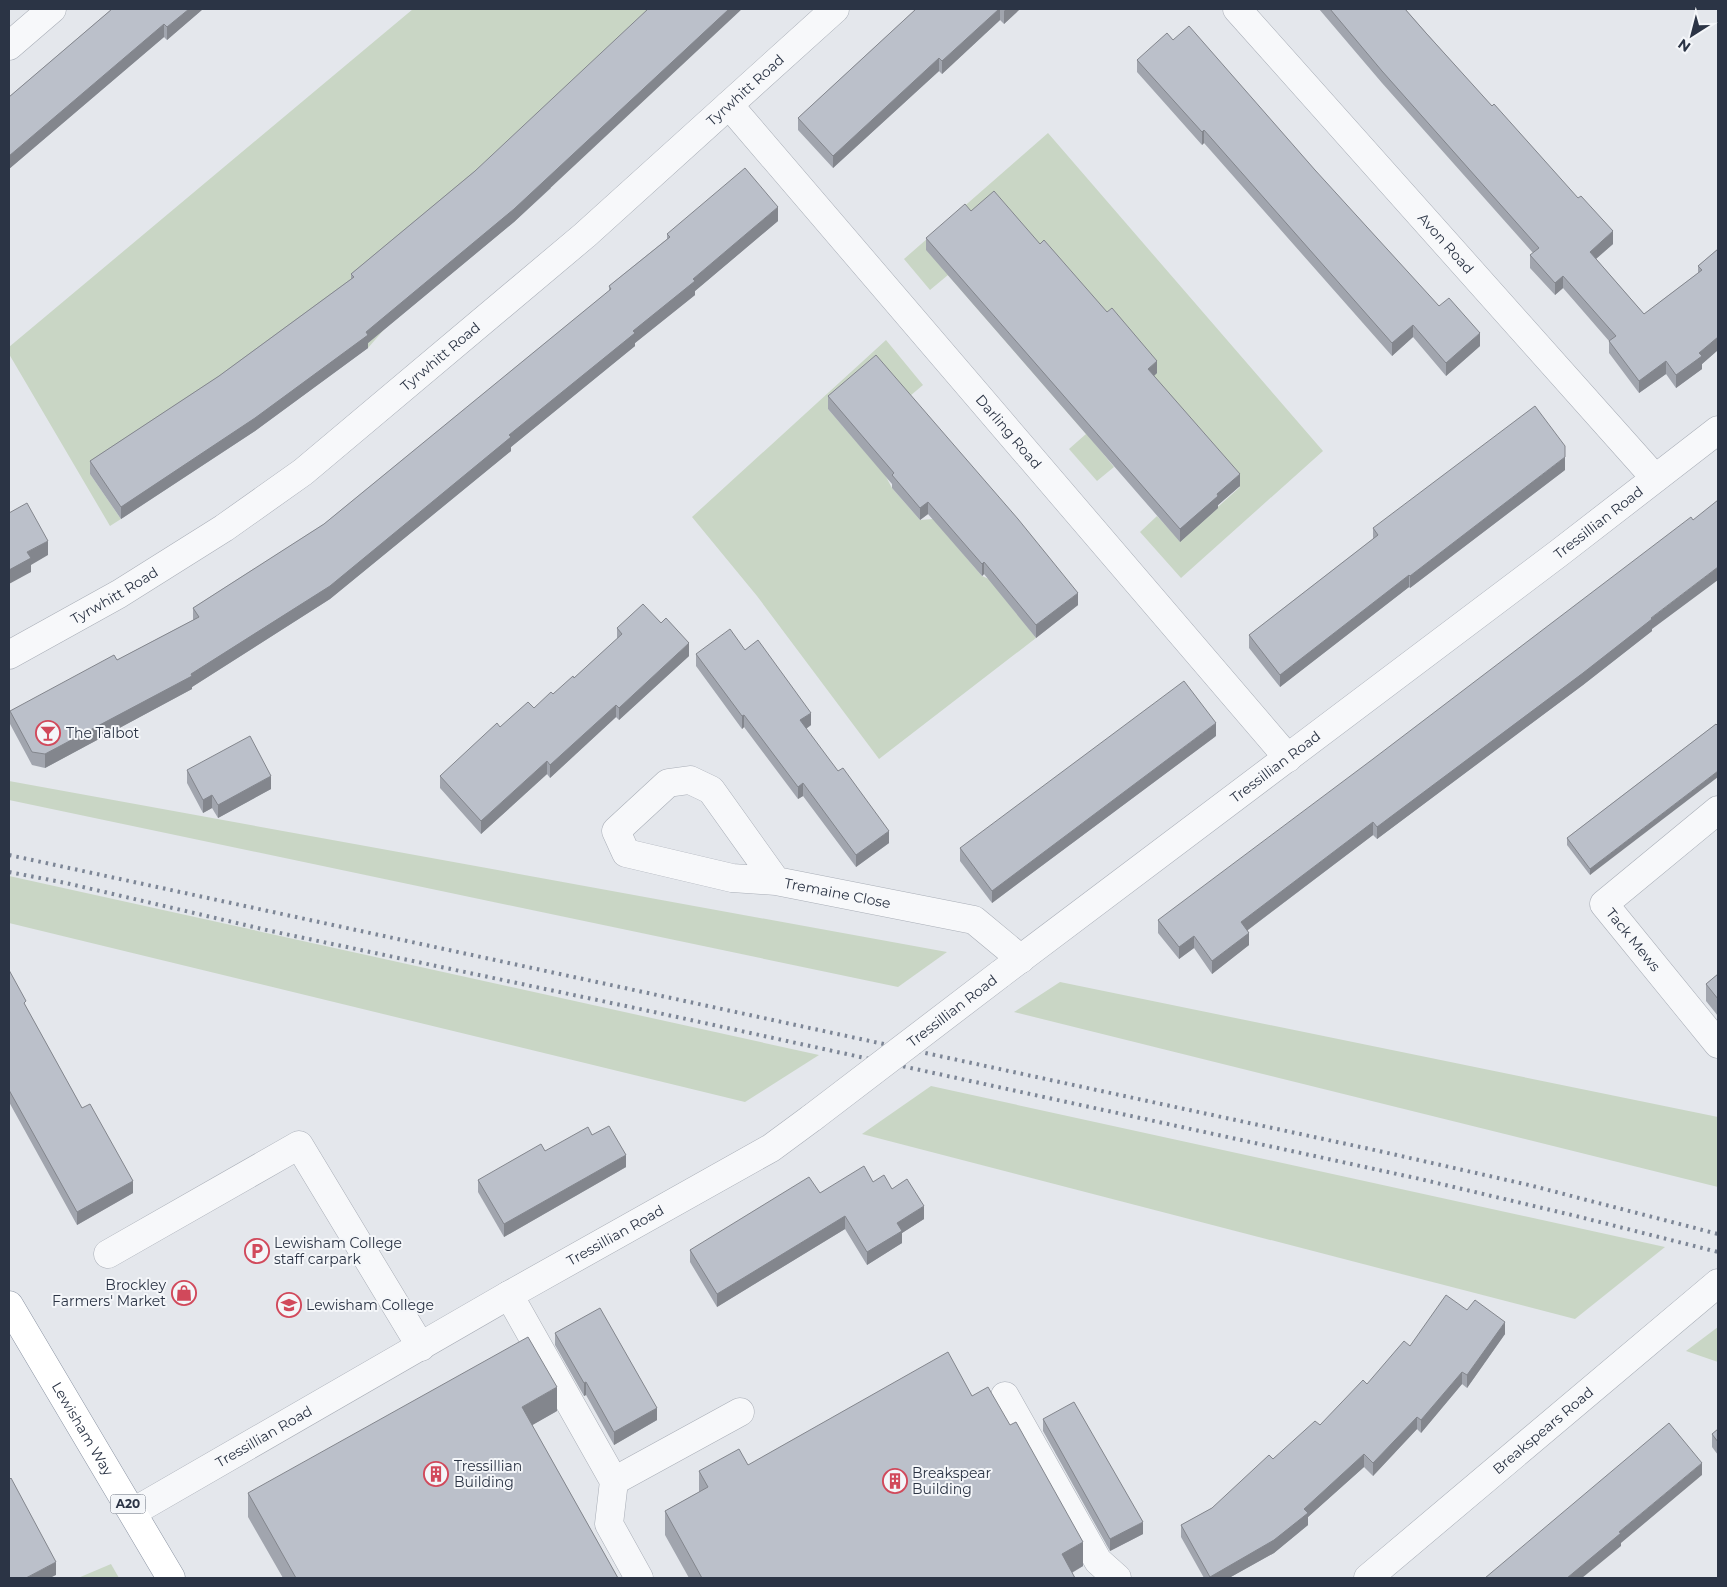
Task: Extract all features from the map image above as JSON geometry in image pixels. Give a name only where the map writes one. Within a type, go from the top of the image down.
[{"type":"highway","name":"Lewisham Way","points":[[10,1309],[171,1578]]},
{"type":"street","points":[[9,46],[52,9]]},
{"type":"street","name":"Tyrwhitt Road","points":[[9,655],[120,594],[224,528],[304,472],[585,235],[835,9]]},
{"type":"street","name":"Avon Road","points":[[1237,9],[1655,478]]},
{"type":"street","name":"Darling Road","points":[[729,105],[1288,758]]},
{"type":"street","name":"Tressillian Road","points":[[133,1512],[509,1295],[771,1148],[1288,758],[1718,430]]},
{"type":"street","name":"Tremaine Close","points":[[776,881],[711,790],[690,780],[668,783],[616,831],[626,854],[732,878],[776,881],[974,920],[1021,959]]},
{"type":"street","name":"Tack Mews","points":[[1718,810],[1604,904],[1718,1044]]},
{"type":"street","points":[[108,1254],[299,1145],[421,1347]]},
{"type":"street","name":"Breakspears Road","points":[[1368,1578],[1718,1282]]},
{"type":"street","points":[[509,1295],[614,1481],[609,1524],[639,1578]]},
{"type":"street","points":[[1005,1396],[1098,1561],[1117,1578]]},
{"type":"street","points":[[614,1481],[740,1412]]},
{"type":"green space","points":[[413,9],[662,9],[368,348],[335,303],[224,385],[257,429],[236,443],[90,474],[121,519],[110,526],[9,354],[9,347]]},
{"type":"green space","points":[[1048,133],[1323,451],[1181,578],[1140,532],[1157,516],[1180,541],[1240,487],[1091,439],[1114,467],[1097,481],[1069,449],[1086,434],[948,275],[930,290],[904,259]]},
{"type":"green space","points":[[886,340],[923,385],[904,401],[828,409],[885,475],[892,488],[920,520],[933,519],[982,576],[989,579],[1036,638],[879,759],[757,596],[692,517]]},
{"type":"green space","points":[[9,781],[947,952],[898,987],[9,800]]},
{"type":"green space","points":[[9,876],[819,1055],[745,1102],[9,923]]},
{"type":"green space","points":[[1060,982],[1718,1117],[1718,1187],[1014,1012]]},
{"type":"green space","points":[[931,1086],[1665,1247],[1575,1319],[862,1134]]},
{"type":"green space","points":[[1718,1327],[1718,1362],[1686,1351]]},
{"type":"green space","points":[[111,1564],[119,1578],[78,1578]]},
{"type":"building","points":[[112,9],[189,9],[167,27],[164,24],[9,156],[9,97]]},
{"type":"building","points":[[648,9],[729,9],[514,209],[366,332],[368,335],[255,418],[121,507],[90,461],[219,376],[354,277],[351,274],[475,171]]},
{"type":"building","points":[[916,9],[999,9],[942,61],[939,58],[833,156],[798,118]]},
{"type":"building","points":[[1330,9],[1405,9],[1492,106],[1494,104],[1578,198],[1581,196],[1613,231],[1590,252],[1644,314],[1702,270],[1698,266],[1718,249],[1718,337],[1699,353],[1702,356],[1676,375],[1666,361],[1639,381],[1609,341],[1616,336],[1563,276],[1555,283],[1530,255],[1539,248],[1382,71]]},
{"type":"building","points":[[1189,26],[1315,170],[1439,306],[1449,298],[1480,333],[1446,363],[1413,325],[1392,343],[1204,130],[1202,132],[1137,60],[1167,33],[1173,40]]},
{"type":"building","points":[[745,168],[778,207],[693,279],[695,281],[633,331],[635,333],[509,435],[511,437],[330,586],[191,674],[192,676],[45,754],[32,752],[10,711],[114,655],[117,660],[199,617],[193,608],[324,524],[611,289],[609,286],[670,237],[667,234]]},
{"type":"building","points":[[994,191],[1040,244],[1044,240],[1107,312],[1112,308],[1157,361],[1148,369],[1240,474],[1180,529],[926,238],[965,204],[971,211]]},
{"type":"building","points":[[876,355],[1018,519],[1078,593],[1036,625],[984,562],[982,564],[928,502],[920,508],[892,475],[894,473],[828,396]]},
{"type":"building","points":[[1535,406],[1565,446],[1565,457],[1280,675],[1249,635],[1378,535],[1373,528]]},
{"type":"building","points":[[1718,500],[1718,567],[1583,673],[1377,827],[1373,822],[1241,922],[1249,933],[1212,961],[1194,936],[1179,947],[1158,920],[1691,517],[1693,520]]},
{"type":"building","points":[[27,503],[48,541],[27,552],[31,558],[9,570],[9,513]]},
{"type":"building","points":[[643,604],[661,623],[666,618],[689,643],[619,708],[616,705],[550,765],[547,761],[481,821],[440,776],[497,723],[500,727],[528,702],[534,708],[551,692],[553,694],[573,676],[574,678],[622,634],[617,628]]},
{"type":"building","points":[[730,629],[745,650],[758,640],[811,713],[800,720],[838,771],[843,768],[889,831],[856,855],[803,783],[798,787],[696,654]]},
{"type":"building","points":[[1184,681],[1216,723],[992,891],[960,848]]},
{"type":"building","points":[[1716,724],[1718,726],[1718,771],[1590,869],[1567,838]]},
{"type":"building","points":[[250,736],[271,776],[218,805],[212,795],[203,800],[187,770]]},
{"type":"building","points":[[9,970],[26,1001],[24,1003],[82,1108],[90,1104],[133,1181],[77,1212],[9,1090]]},
{"type":"building","points":[[1718,974],[1718,999],[1706,984]]},
{"type":"building","points":[[609,1126],[626,1155],[504,1224],[478,1180],[541,1144],[545,1151],[588,1127],[592,1135]]},
{"type":"building","points":[[864,1166],[873,1182],[884,1175],[892,1189],[907,1179],[924,1206],[897,1223],[902,1231],[867,1252],[845,1216],[717,1294],[690,1250],[809,1177],[820,1193]]},
{"type":"building","points":[[1446,1295],[1467,1310],[1475,1300],[1505,1322],[1467,1375],[1462,1372],[1421,1420],[1417,1417],[1373,1463],[1364,1454],[1304,1509],[1308,1513],[1274,1540],[1210,1577],[1181,1525],[1212,1508],[1269,1455],[1273,1459],[1315,1421],[1320,1425],[1363,1380],[1367,1384],[1404,1341],[1410,1346]]},
{"type":"building","points":[[600,1308],[657,1408],[614,1432],[586,1382],[584,1383],[555,1333]]},
{"type":"building","name":"Tressillian Building","points":[[528,1337],[557,1387],[522,1407],[618,1578],[296,1578],[248,1493]]},
{"type":"building","name":"Breakspear Building","points":[[948,1352],[972,1396],[988,1387],[1010,1425],[1016,1422],[1083,1542],[1062,1554],[1075,1578],[702,1578],[665,1511],[708,1487],[699,1471],[739,1449],[748,1465]]},
{"type":"building","points":[[1074,1402],[1143,1522],[1110,1539],[1043,1419]]},
{"type":"building","points":[[1669,1423],[1702,1463],[1619,1532],[1621,1533],[1567,1578],[1485,1578]]},
{"type":"building","points":[[1718,1429],[1718,1442],[1712,1434]]},
{"type":"building","points":[[11,1478],[56,1562],[26,1578],[9,1578],[9,1480]]},
{"type":"railway","points":[[9,855],[1379,1151],[1529,1185],[1718,1234]]},
{"type":"railway","points":[[9,872],[66,883],[271,931],[654,1012],[1420,1179],[1718,1252]]},
{"type":"place","name":"The Talbot","points":[[48,733]]},
{"type":"place","name":"Lewisham College staff carpark","points":[[257,1251]]},
{"type":"place","name":"Brockley Farmers' Market","points":[[184,1293]]},
{"type":"place","name":"Lewisham College","points":[[289,1305]]},
{"type":"place","name":"Tressillian Building","points":[[436,1474]]},
{"type":"place","name":"Breakspear Building","points":[[895,1481]]}]
